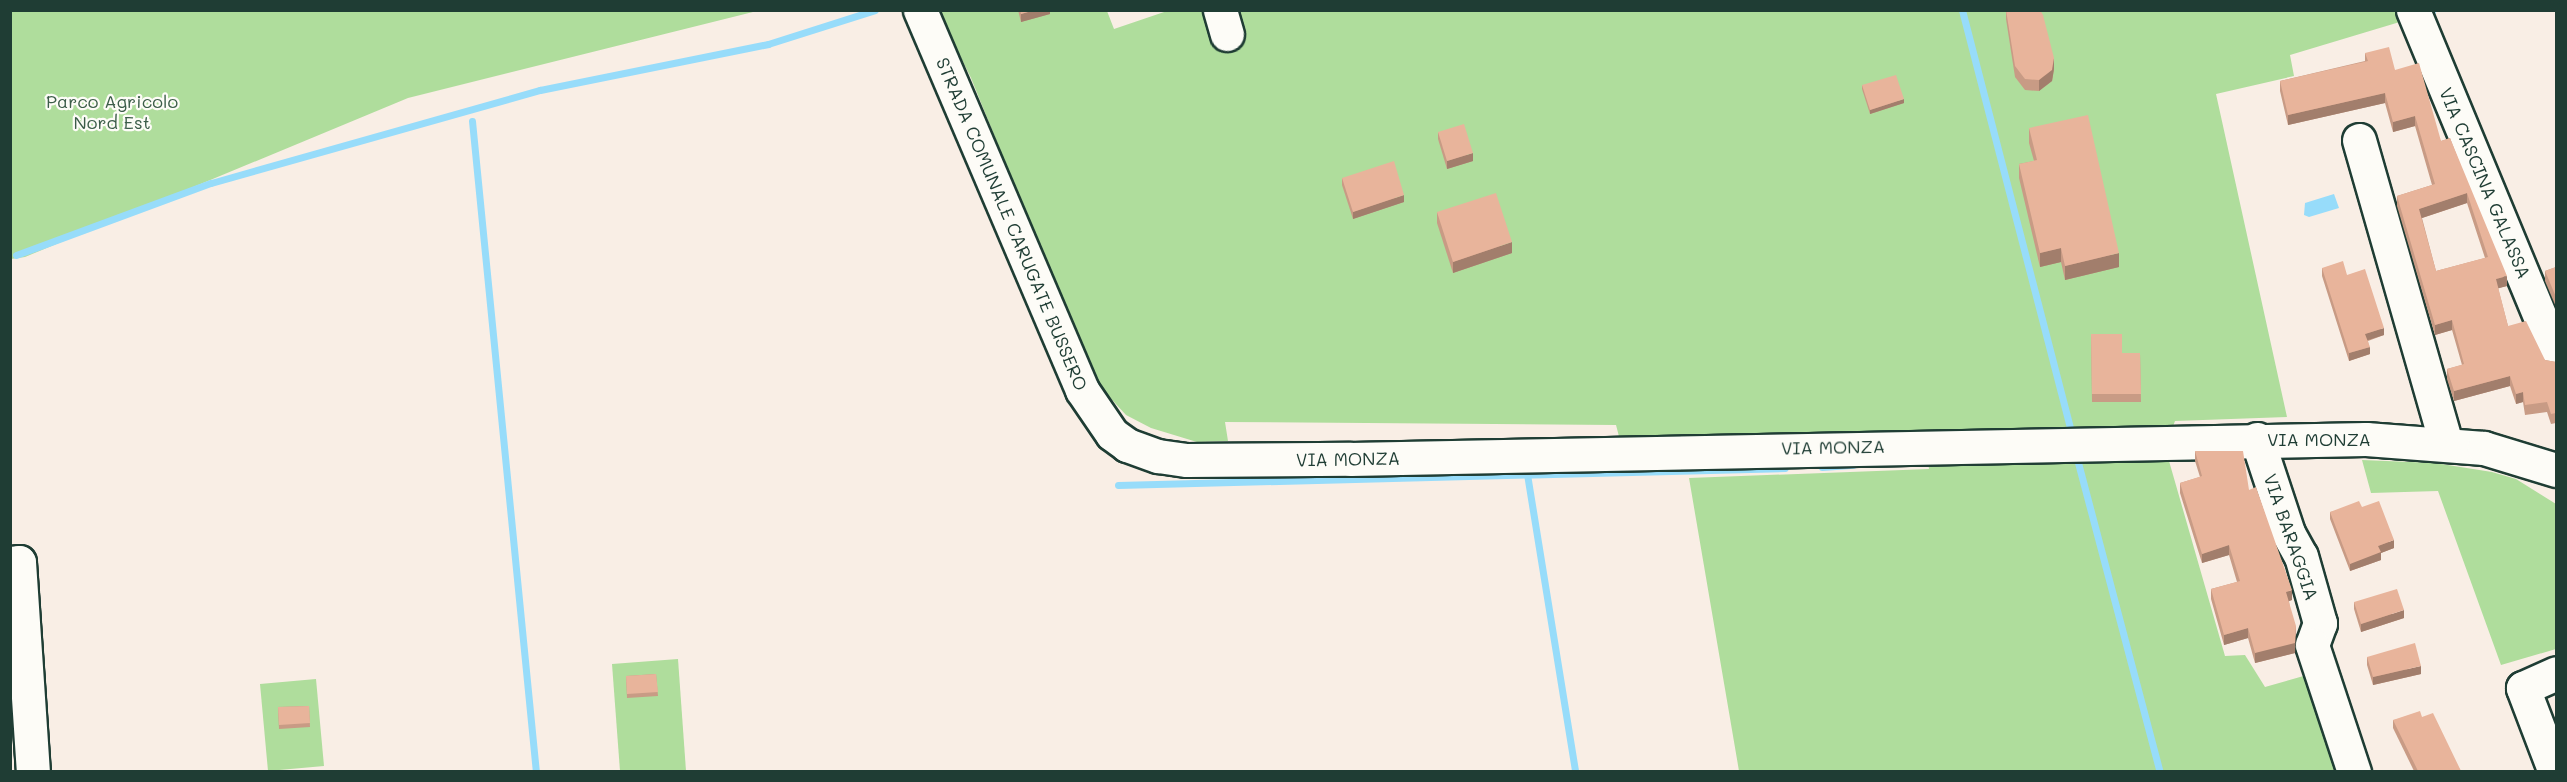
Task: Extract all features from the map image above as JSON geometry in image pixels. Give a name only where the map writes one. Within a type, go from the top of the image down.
[{"type":"street","name":"STRADA COMUNALE CARUGATE BUSSERO","points":[[920,10],[1082,390],[1112,434]]},
{"type":"street","name":"VIA CASCINA GALASSA","points":[[2413,10],[2556,355]]},
{"type":"street","points":[[2359,140],[2446,443]]},
{"type":"street","name":"VIA MONZA","points":[[1112,434],[1149,453],[1186,460],[2257,439],[2446,443],[2509,453],[2556,470]]},
{"type":"street","name":"VIA BARAGGIA","points":[[2257,439],[2288,533],[2304,567],[2320,623],[2312,645],[2354,771]]},
{"type":"street","points":[[10,563],[19,562],[33,771]]},
{"type":"street","points":[[2555,771],[2523,688],[2556,673]]},
{"type":"green space","points":[[1170,10],[2410,11],[2413,18],[2290,55],[2294,76],[2216,94],[2287,417],[2175,421],[2165,447],[2225,656],[2245,655],[2265,687],[2307,675],[2339,771],[1739,771],[1689,478],[1929,469],[1927,454],[1622,448],[1616,425],[1225,422],[1228,441],[1197,442],[1151,428],[1126,415],[1093,379],[971,78],[938,11],[1107,11],[1114,29]]},
{"type":"green space","name":"Parco Agricolo Nord Est","points":[[10,11],[757,11],[408,98],[25,257],[11,259]]},
{"type":"green space","points":[[2362,460],[2435,463],[2492,472],[2516,479],[2556,504],[2556,649],[2501,665],[2438,491],[2371,493]]},
{"type":"green space","points":[[678,659],[686,771],[620,771],[612,664]]},
{"type":"green space","points":[[316,679],[324,766],[268,771],[260,684]]},
{"type":"water","points":[[2334,194],[2339,208],[2309,217],[2304,215],[2305,203]]},
{"type":"building","points":[[1020,10],[1035,10],[1021,14]]},
{"type":"building","points":[[2006,10],[2040,10],[2043,15],[2054,58],[2052,70],[2039,80],[2025,79],[2015,66]]},
{"type":"building","points":[[2389,47],[2395,70],[2419,63],[2441,141],[2450,138],[2507,276],[2496,279],[2508,326],[2526,321],[2545,360],[2556,362],[2556,413],[2551,414],[2547,402],[2525,405],[2523,392],[2516,394],[2510,376],[2454,391],[2447,369],[2464,364],[2452,320],[2435,325],[2397,196],[2435,184],[2415,116],[2393,122],[2385,93],[2288,115],[2280,81],[2368,61],[2365,53]],"holes":[[[2467,193],[2488,257],[2436,271],[2419,209]]]},
{"type":"building","points":[[1896,75],[1904,99],[1870,110],[1862,85]]},
{"type":"building","points":[[2088,115],[2119,253],[2065,266],[2061,248],[2040,253],[2019,164],[2037,160],[2029,128]]},
{"type":"building","points":[[1464,124],[1473,153],[1447,161],[1438,132]]},
{"type":"building","points":[[1394,161],[1404,195],[1353,212],[1342,178]]},
{"type":"building","points":[[1496,193],[1512,242],[1453,262],[1437,212]]},
{"type":"building","points":[[2343,261],[2347,275],[2365,269],[2384,328],[2365,334],[2370,347],[2349,353],[2322,268]]},
{"type":"building","points":[[2556,267],[2556,297],[2545,271]]},
{"type":"building","points":[[2091,334],[2122,334],[2122,353],[2140,353],[2141,394],[2092,394]]},
{"type":"building","points":[[2195,451],[2243,451],[2249,490],[2256,487],[2292,590],[2286,592],[2296,626],[2295,643],[2255,653],[2248,628],[2224,635],[2211,589],[2240,581],[2229,545],[2202,554],[2180,483],[2202,476]]},
{"type":"building","points":[[2359,501],[2362,507],[2379,501],[2394,540],[2378,546],[2381,552],[2350,564],[2330,512]]},
{"type":"building","points":[[2397,589],[2404,610],[2361,624],[2354,602]]},
{"type":"building","points":[[2415,643],[2421,666],[2373,677],[2367,657]]},
{"type":"building","points":[[656,674],[658,692],[627,694],[626,676]]},
{"type":"building","points":[[309,706],[310,723],[279,725],[278,707]]},
{"type":"building","points":[[2420,711],[2422,717],[2433,713],[2461,771],[2418,771],[2393,720]]},
{"type":"waterway","points":[[16,255],[211,183],[540,90],[768,44],[875,10]]},
{"type":"waterway","points":[[1962,10],[2070,429]]},
{"type":"waterway","points":[[472,121],[536,772]]},
{"type":"waterway","points":[[2076,455],[2160,772]]},
{"type":"waterway","points":[[1822,467],[1853,465]]},
{"type":"waterway","points":[[1118,485],[1785,468]]},
{"type":"waterway","points":[[1527,474],[1575,772]]}]
